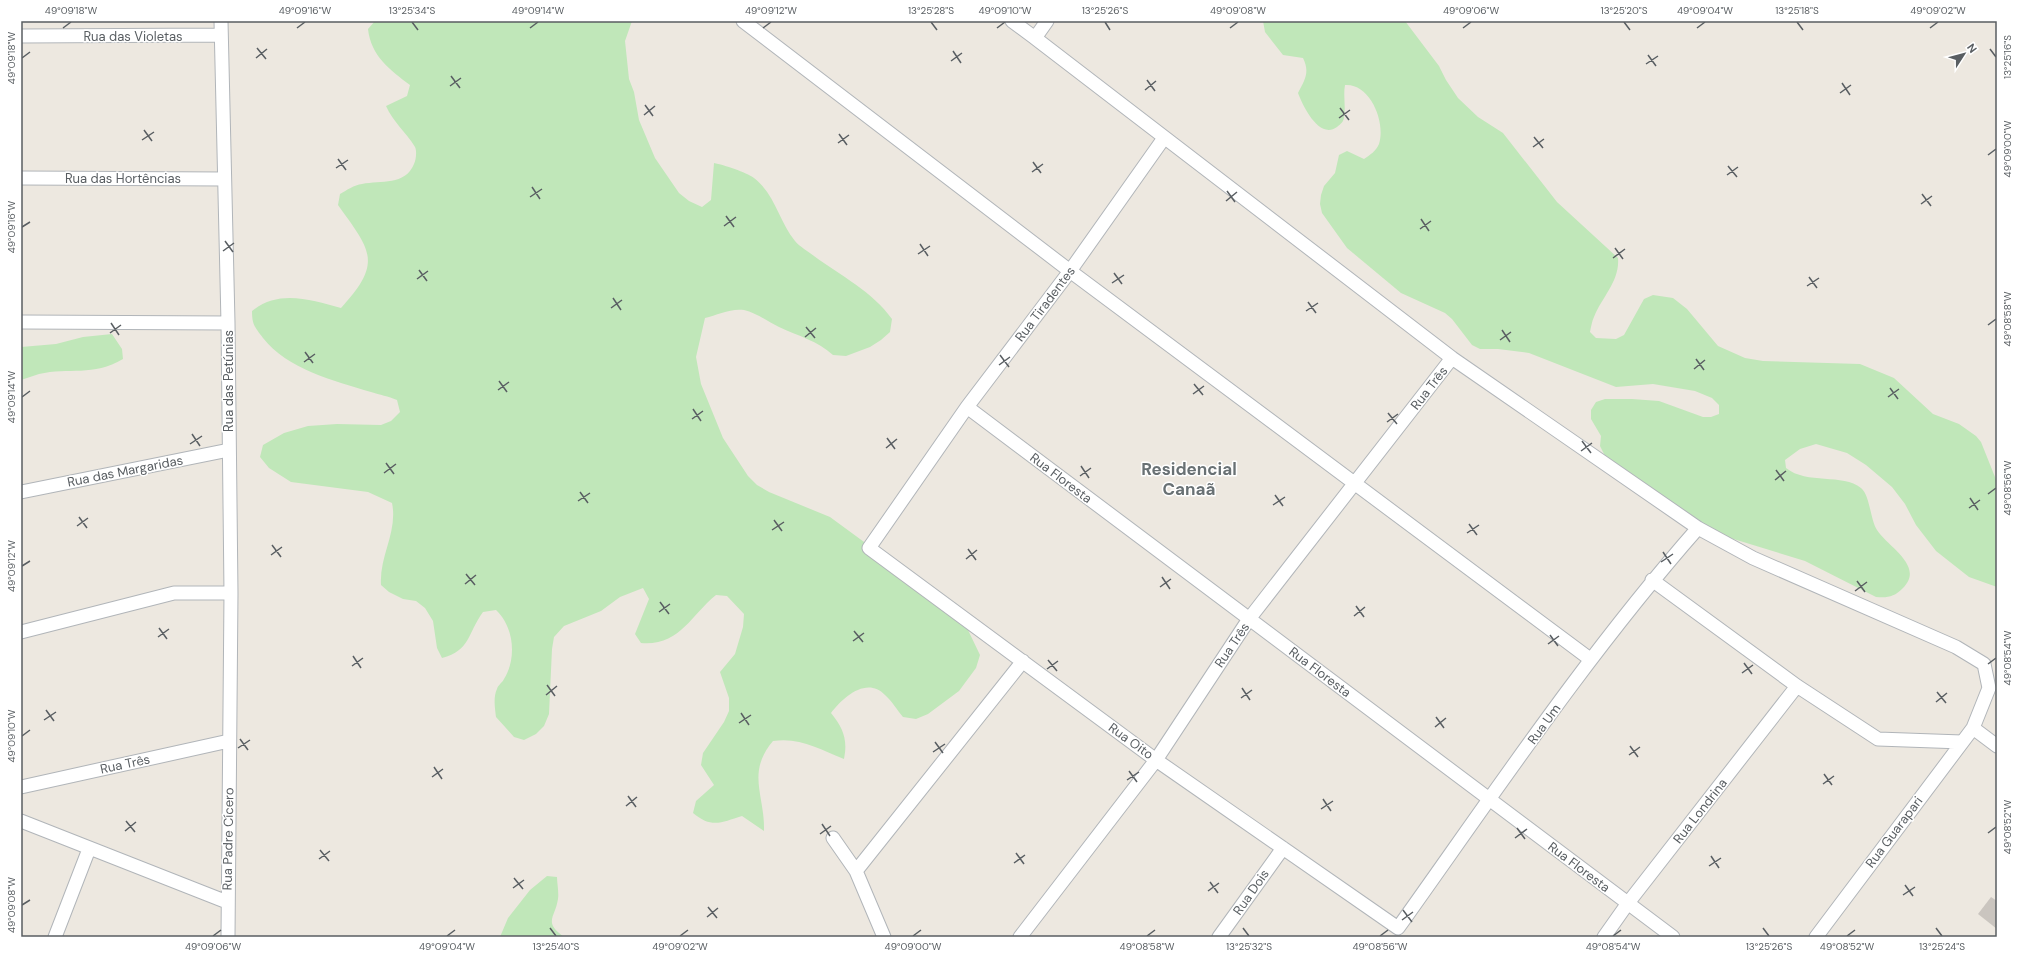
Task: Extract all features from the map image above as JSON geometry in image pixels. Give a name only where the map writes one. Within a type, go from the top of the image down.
[{"type":"street","name":"Rua das Petúnias","points":[[221,21],[220,35],[228,322],[231,593],[229,741]]},
{"type":"street","points":[[743,21],[1070,271],[1355,482],[1590,659]]},
{"type":"street","name":"Rua Guarapari","points":[[1012,21],[1452,358],[1698,528],[1753,558],[1956,647],[1984,664],[1989,688],[1973,728],[1816,937]]},
{"type":"street","points":[[1035,38],[1047,21]]},
{"type":"street","name":"Rua das Violetas","points":[[21,36],[220,35]]},
{"type":"street","name":"Rua Tiradentes","points":[[870,548],[967,407],[1070,271],[1164,138]]},
{"type":"street","name":"Rua das Hortências","points":[[21,178],[224,179]]},
{"type":"street","points":[[21,322],[228,322]]},
{"type":"street","name":"Rua Três","points":[[1020,937],[1156,760],[1249,619],[1452,358]]},
{"type":"street","name":"Rua Floresta","points":[[967,407],[1673,937]]},
{"type":"street","name":"Rua das Margaridas","points":[[21,492],[229,450]]},
{"type":"street","name":"Rua Um","points":[[1398,928],[1590,659],[1652,580],[1698,528]]},
{"type":"street","name":"Rua Oito","points":[[870,548],[1156,760],[1398,928]]},
{"type":"street","points":[[1652,580],[1797,686],[1878,739],[1962,742]]},
{"type":"street","points":[[21,632],[174,593],[231,593]]},
{"type":"street","points":[[856,871],[1023,661]]},
{"type":"street","name":"Rua Londrina","points":[[1604,937],[1628,903],[1797,686]]},
{"type":"street","points":[[1973,728],[1997,746]]},
{"type":"street","name":"Rua Três","points":[[21,787],[229,741]]},
{"type":"street","name":"Rua Padre Cícero","points":[[228,937],[229,741]]},
{"type":"street","points":[[21,821],[88,849],[227,902]]},
{"type":"street","points":[[833,838],[856,871],[884,937]]},
{"type":"street","name":"Rua Dois","points":[[1219,937],[1283,848]]},
{"type":"street","points":[[55,937],[88,849]]},
{"type":"green space","points":[[375,21],[632,21],[625,41],[629,79],[634,92],[639,120],[655,158],[679,193],[689,201],[702,207],[711,200],[714,163],[746,173],[761,184],[767,192],[785,225],[797,243],[866,292],[892,319],[890,332],[881,340],[870,347],[846,356],[833,355],[814,342],[744,310],[729,311],[705,318],[696,357],[701,384],[723,438],[748,476],[757,485],[769,492],[830,517],[950,605],[968,630],[980,655],[976,668],[959,691],[928,714],[916,719],[903,717],[890,700],[878,690],[863,688],[849,695],[831,713],[844,734],[844,759],[801,742],[783,740],[773,741],[760,764],[759,774],[764,831],[742,816],[723,822],[712,823],[693,813],[696,801],[714,785],[701,765],[703,753],[724,722],[729,711],[729,698],[720,672],[735,654],[743,627],[744,614],[727,596],[716,595],[675,635],[666,640],[654,643],[641,643],[635,634],[649,599],[643,588],[620,597],[601,611],[564,626],[554,637],[552,649],[549,714],[544,726],[536,734],[524,740],[514,737],[496,717],[495,696],[498,686],[508,671],[511,662],[512,643],[507,625],[496,610],[483,612],[463,646],[451,655],[442,658],[437,648],[433,621],[425,608],[416,601],[403,599],[389,592],[381,585],[381,574],[393,524],[392,503],[368,492],[291,482],[269,468],[260,457],[263,445],[284,433],[308,426],[337,424],[381,425],[391,421],[400,412],[397,400],[327,378],[298,366],[285,358],[273,349],[263,338],[254,326],[252,316],[252,311],[262,304],[284,298],[307,300],[341,308],[363,279],[367,267],[368,256],[365,246],[358,234],[338,205],[340,194],[359,185],[399,179],[410,171],[414,164],[416,156],[415,147],[392,117],[386,106],[407,96],[410,85],[395,74],[377,55],[370,39],[368,29]]},
{"type":"green space","points":[[1263,21],[1405,21],[1439,66],[1458,98],[1478,117],[1503,133],[1557,202],[1618,258],[1618,266],[1613,282],[1592,322],[1590,332],[1596,338],[1616,339],[1624,335],[1644,299],[1653,295],[1673,298],[1687,309],[1718,346],[1745,358],[1763,361],[1860,364],[1894,378],[1933,414],[1959,424],[1976,436],[1981,442],[1997,482],[1997,587],[1969,577],[1936,551],[1916,525],[1905,504],[1892,487],[1866,465],[1847,453],[1816,444],[1800,449],[1785,460],[1786,468],[1804,476],[1845,481],[1861,488],[1864,491],[1877,530],[1902,557],[1910,572],[1909,580],[1903,588],[1891,596],[1876,597],[1805,561],[1704,530],[1610,466],[1600,446],[1601,436],[1591,419],[1591,410],[1596,402],[1605,399],[1659,401],[1703,417],[1711,417],[1719,414],[1719,405],[1712,398],[1695,391],[1653,384],[1616,387],[1529,353],[1498,349],[1480,349],[1472,345],[1452,319],[1445,313],[1401,293],[1347,248],[1322,213],[1320,204],[1321,195],[1324,186],[1335,173],[1339,155],[1347,151],[1364,159],[1376,149],[1381,135],[1378,115],[1369,97],[1362,90],[1354,86],[1345,85],[1345,113],[1341,124],[1330,130],[1324,129],[1318,125],[1308,113],[1298,93],[1306,76],[1306,68],[1303,58],[1283,55],[1265,32]]},
{"type":"green space","points":[[112,334],[122,349],[123,359],[112,365],[91,370],[50,372],[21,380],[21,347],[56,344],[83,337]]},
{"type":"green space","points":[[547,876],[557,877],[558,899],[552,923],[558,932],[564,937],[500,937],[508,918],[530,890]]},
{"type":"building","points":[[1991,897],[1997,901],[1997,929],[1978,914]]},
{"type":"district","name":"Residencial Canaã","points":[[1189,479]]}]
